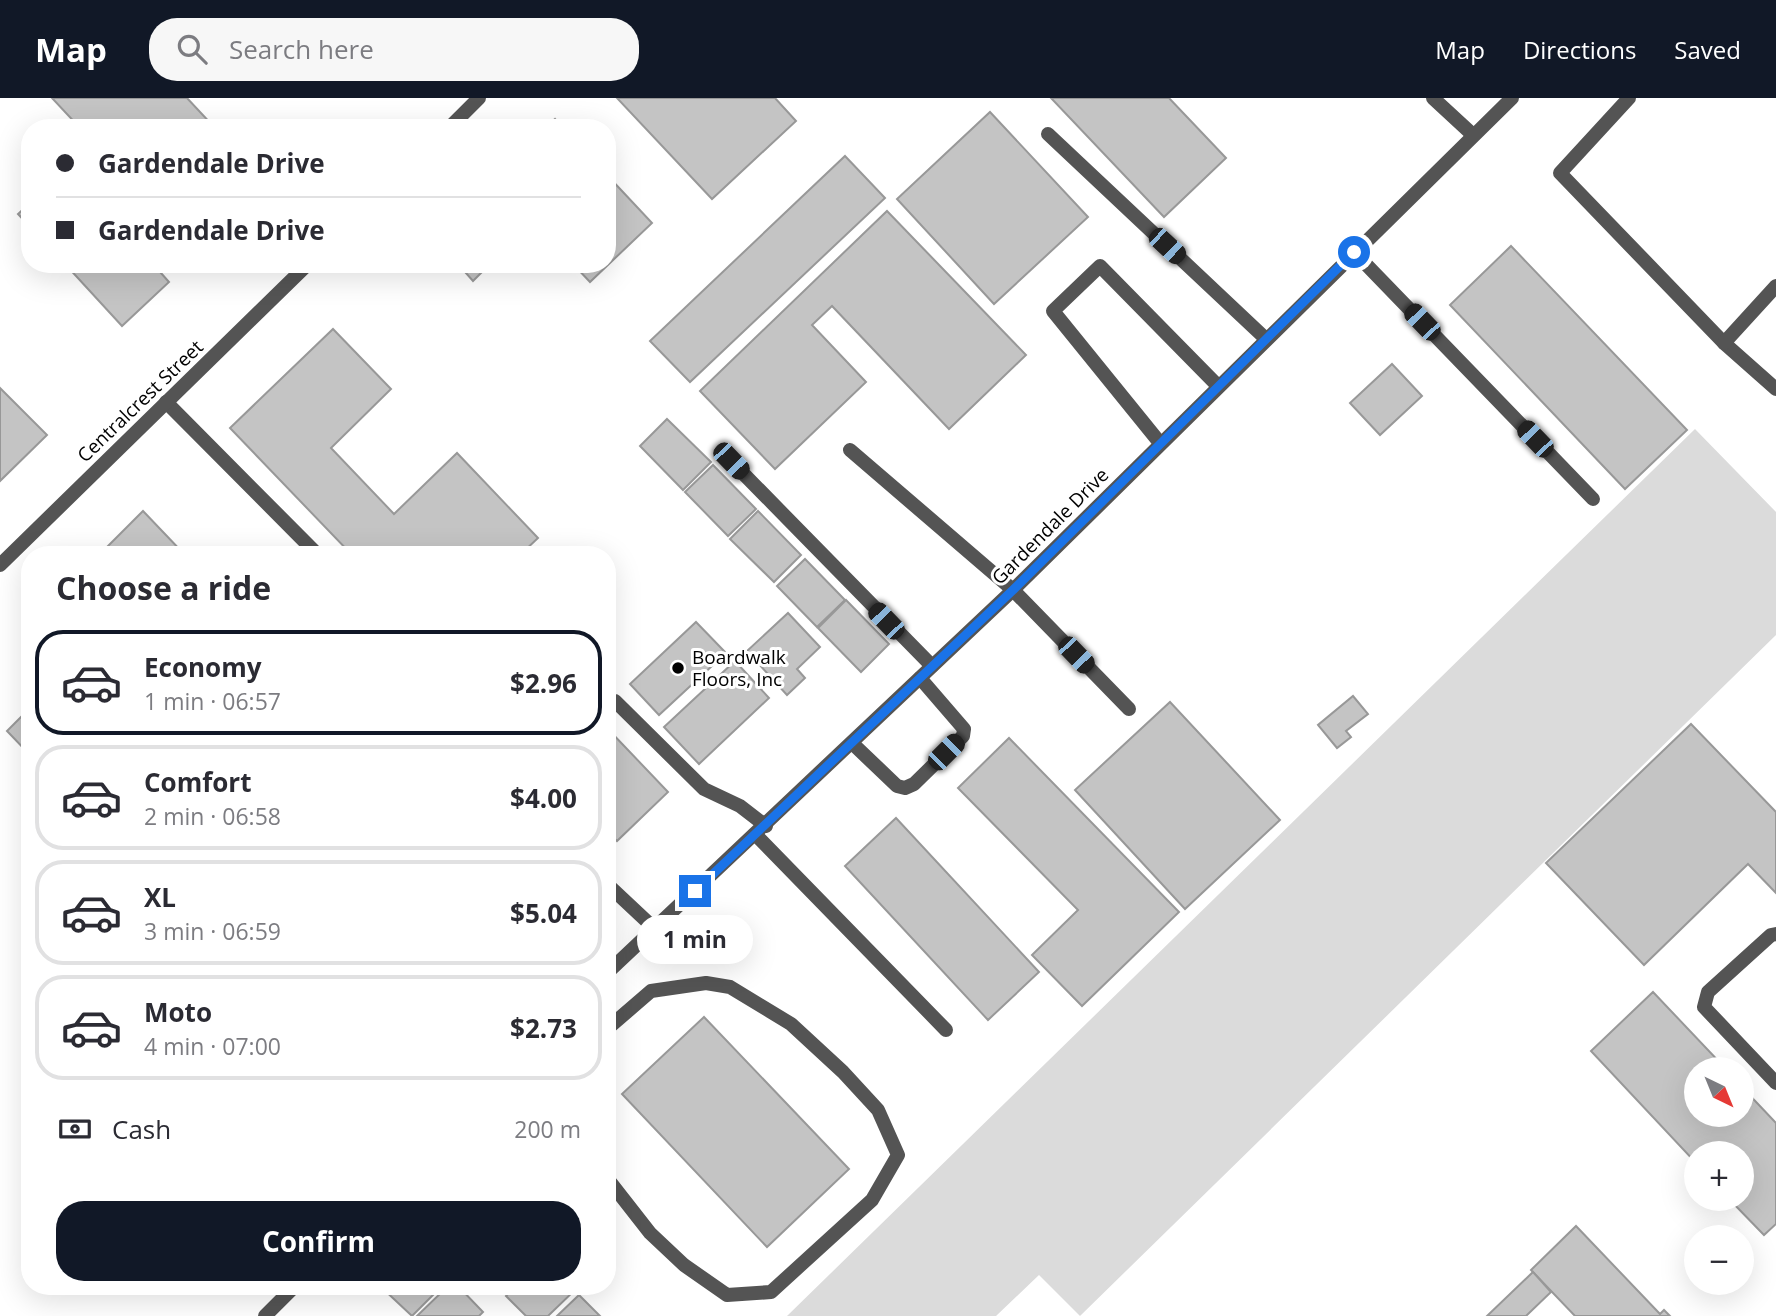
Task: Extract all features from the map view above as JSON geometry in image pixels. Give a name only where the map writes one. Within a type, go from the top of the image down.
[{"type":"street","points":[[458,119],[479,98]]},
{"type":"street","points":[[1433,98],[1473,135]]},
{"type":"street","name":"Gardendale Drive","points":[[616,965],[1013,590],[1512,98]]},
{"type":"street","points":[[1629,98],[1560,173],[1724,343],[1776,389]]},
{"type":"street","points":[[1048,134],[1266,339]]},
{"type":"street","points":[[1354,252],[1593,499]]},
{"type":"street","points":[[1160,443],[1053,311],[1066,297],[1100,266],[1218,386]]},
{"type":"street","name":"Centralcrest Street","points":[[0,565],[299,273]]},
{"type":"street","points":[[1724,343],[1776,286]]},
{"type":"street","points":[[166,402],[309,546]]},
{"type":"street","points":[[850,450],[1013,590],[1129,709]]},
{"type":"street","points":[[731,461],[932,667]]},
{"type":"street","points":[[852,743],[897,786],[905,788],[914,784],[962,736],[964,729],[920,678]]},
{"type":"street","points":[[616,702],[704,789],[740,806],[946,1030]]},
{"type":"street","points":[[616,892],[655,929]]},
{"type":"street","points":[[1776,934],[1771,934],[1708,992],[1704,1007],[1776,1083]]},
{"type":"street","points":[[616,1017],[651,991],[706,983],[730,987],[791,1024],[844,1072],[878,1110],[898,1155],[872,1200],[771,1292],[727,1295],[684,1265],[650,1233],[616,1190]]},
{"type":"street","points":[[265,1316],[286,1295]]},
{"type":"shaded area","points":[[1695,429],[1776,512],[1776,635],[1080,1316],[1039,1275],[996,1316],[787,1316]]},
{"type":"building","points":[[52,98],[187,98],[207,119],[72,119]]},
{"type":"building","points":[[617,98],[775,98],[796,121],[712,199]]},
{"type":"building","points":[[1051,98],[1169,98],[1226,158],[1164,217]]},
{"type":"building","points":[[990,112],[1088,217],[994,304],[897,199]]},
{"type":"building","points":[[845,156],[885,198],[690,382],[650,341]]},
{"type":"building","points":[[616,185],[652,223],[616,257]]},
{"type":"building","points":[[887,211],[1026,355],[949,429],[832,306],[812,325],[866,382],[775,469],[700,391]]},
{"type":"building","points":[[1511,246],[1687,430],[1625,489],[1450,305]]},
{"type":"building","points":[[73,273],[161,273],[169,282],[122,326]]},
{"type":"building","points":[[466,273],[481,273],[473,281]]},
{"type":"building","points":[[582,273],[599,273],[590,282]]},
{"type":"building","points":[[333,329],[391,389],[331,448],[394,514],[457,453],[538,538],[530,546],[343,546],[230,428]]},
{"type":"building","points":[[1392,364],[1422,396],[1380,435],[1350,403]]},
{"type":"building","points":[[0,388],[47,435],[0,481]]},
{"type":"building","points":[[667,419],[711,462],[683,490],[640,446]]},
{"type":"building","points":[[713,465],[756,509],[728,536],[685,492]]},
{"type":"building","points":[[143,511],[176,546],[108,546]]},
{"type":"building","points":[[758,511],[801,555],[774,582],[730,539]]},
{"type":"building","points":[[805,559],[845,600],[817,627],[777,586]]},
{"type":"building","points":[[846,600],[889,644],[861,672],[818,628]]},
{"type":"building","points":[[788,613],[820,647],[797,669],[805,678],[787,695],[747,651]]},
{"type":"building","name":"Boardwalk Floors, Inc","points":[[696,622],[726,653],[659,715],[630,684]]},
{"type":"building","points":[[735,661],[769,698],[699,764],[664,727]]},
{"type":"building","points":[[1353,696],[1368,714],[1346,731],[1351,737],[1337,748],[1318,725]]},
{"type":"building","points":[[1170,702],[1280,820],[1185,909],[1075,790]]},
{"type":"building","points":[[21,717],[21,746],[7,731]]},
{"type":"building","points":[[1691,724],[1776,812],[1776,893],[1748,864],[1644,965],[1546,863]]},
{"type":"building","points":[[616,737],[668,792],[616,840]]},
{"type":"building","points":[[1009,738],[1179,912],[1082,1006],[1032,955],[1078,910],[958,788]]},
{"type":"building","points":[[896,818],[1039,972],[988,1020],[845,866]]},
{"type":"building","points":[[1653,992],[1715,1057],[1684,1057],[1684,1127],[1754,1127],[1754,1100],[1776,1123],[1776,1224],[1764,1235],[1741,1211],[1754,1211],[1754,1141],[1684,1141],[1684,1150],[1591,1051]]},
{"type":"building","points":[[704,1017],[849,1169],[767,1247],[622,1094]]},
{"type":"building","points":[[1576,1226],[1660,1314],[1664,1310],[1670,1316],[1575,1316],[1531,1270]]},
{"type":"building","points":[[1533,1272],[1551,1292],[1526,1316],[1487,1316]]},
{"type":"building","points":[[390,1295],[433,1295],[412,1316]]},
{"type":"building","points":[[439,1295],[467,1295],[483,1312],[479,1316],[417,1316]]},
{"type":"building","points":[[570,1295],[548,1316],[526,1316],[506,1296]]},
{"type":"building","points":[[579,1295],[600,1316],[557,1316]]},
{"type":"place","name":"Boardwalk Floors, Inc","points":[[678,668]]},
{"type":"route","points":[[695,891],[1013,590],[1354,252]]}]
